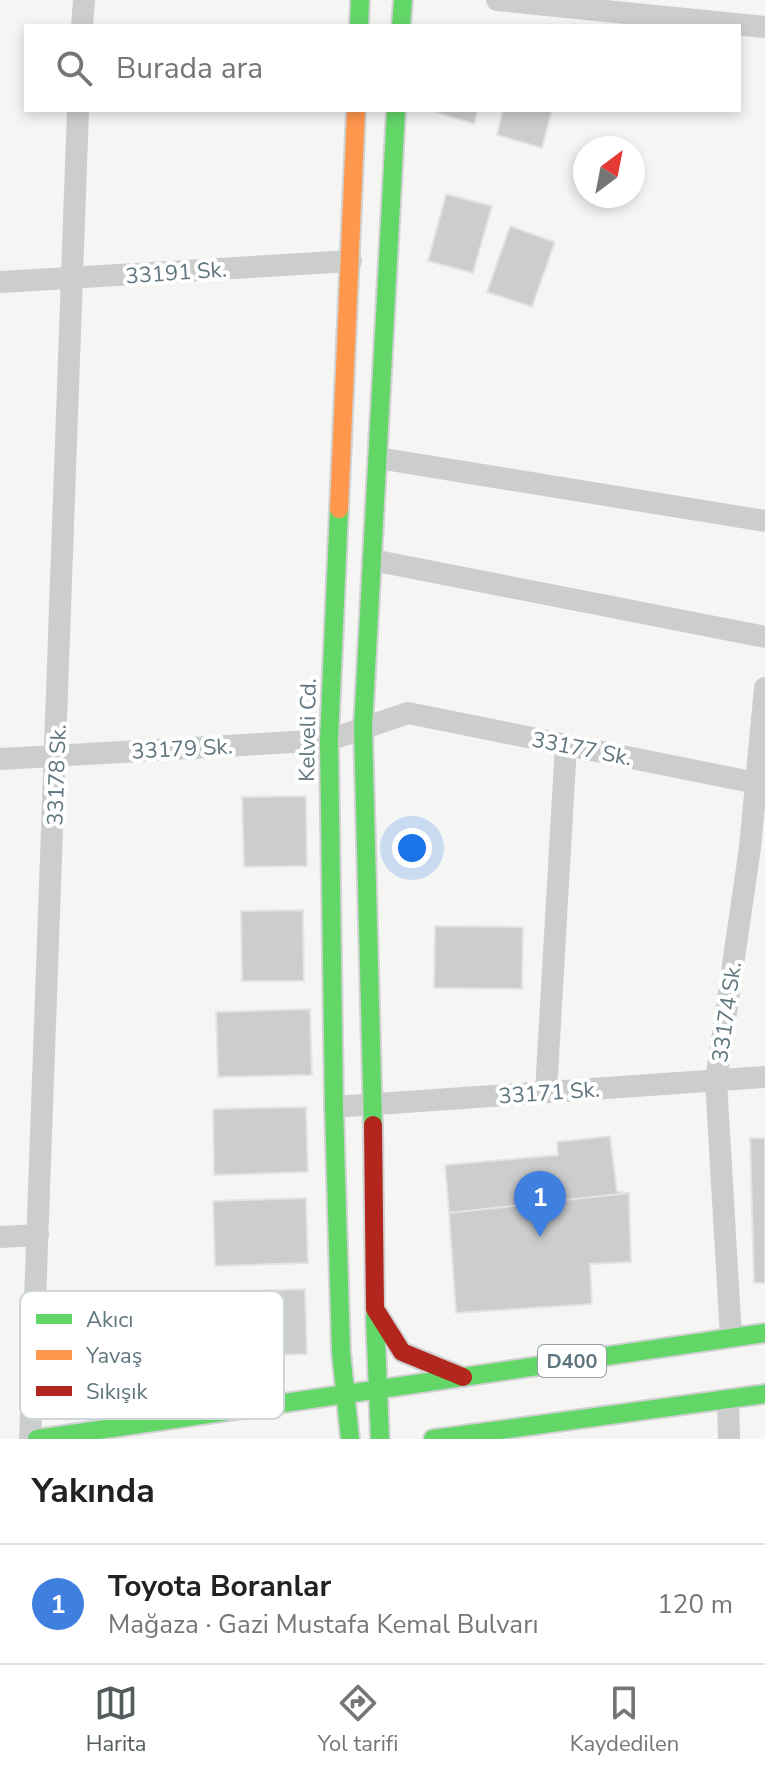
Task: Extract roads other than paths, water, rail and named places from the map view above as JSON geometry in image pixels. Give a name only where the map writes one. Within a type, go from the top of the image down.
[{"type":"main road","points":[[359,24],[360,0]]},
{"type":"main road","points":[[401,24],[403,0]]},
{"type":"main road","name":"Kelveli Cd.","points":[[350,1439],[341,1352],[329,740],[356,112]]},
{"type":"main road","points":[[380,1439],[363,727],[396,112]]},
{"type":"main road","points":[[375,1309],[402,1352],[465,1378]]},
{"type":"main road","name":"D400","points":[[284,1402],[765,1333]]},
{"type":"main road","points":[[341,1352],[378,1345]]},
{"type":"main road","points":[[433,1439],[765,1394]]},
{"type":"main road","name":"D400","points":[[37,1439],[171,1419]]},
{"type":"street","points":[[82,24],[84,0]]},
{"type":"street","points":[[497,0],[735,24]]},
{"type":"street","points":[[741,25],[765,27]]},
{"type":"street","name":"33178 Sk.","points":[[36,1291],[78,112]]},
{"type":"street","name":"33191 Sk.","points":[[0,282],[351,261]]},
{"type":"street","points":[[378,458],[765,521]]},
{"type":"street","points":[[372,560],[765,637]]},
{"type":"street","name":"33174 Sk.","points":[[731,1337],[716,1081],[757,848],[756,783],[765,688]]},
{"type":"street","name":"33179 Sk.","points":[[0,759],[329,740],[408,713]]},
{"type":"street","name":"33177 Sk.","points":[[408,713],[756,783]]},
{"type":"street","points":[[546,1092],[566,745]]},
{"type":"street","name":"33171 Sk.","points":[[334,1107],[765,1077]]},
{"type":"street","points":[[0,1237],[38,1235]]},
{"type":"street","points":[[728,1399],[729,1439]]},
{"type":"street","name":"33178 Sk.","points":[[30,1439],[31,1419]]},
{"type":"place","name":"Toyota Boranlar","points":[[540,1237]]}]
